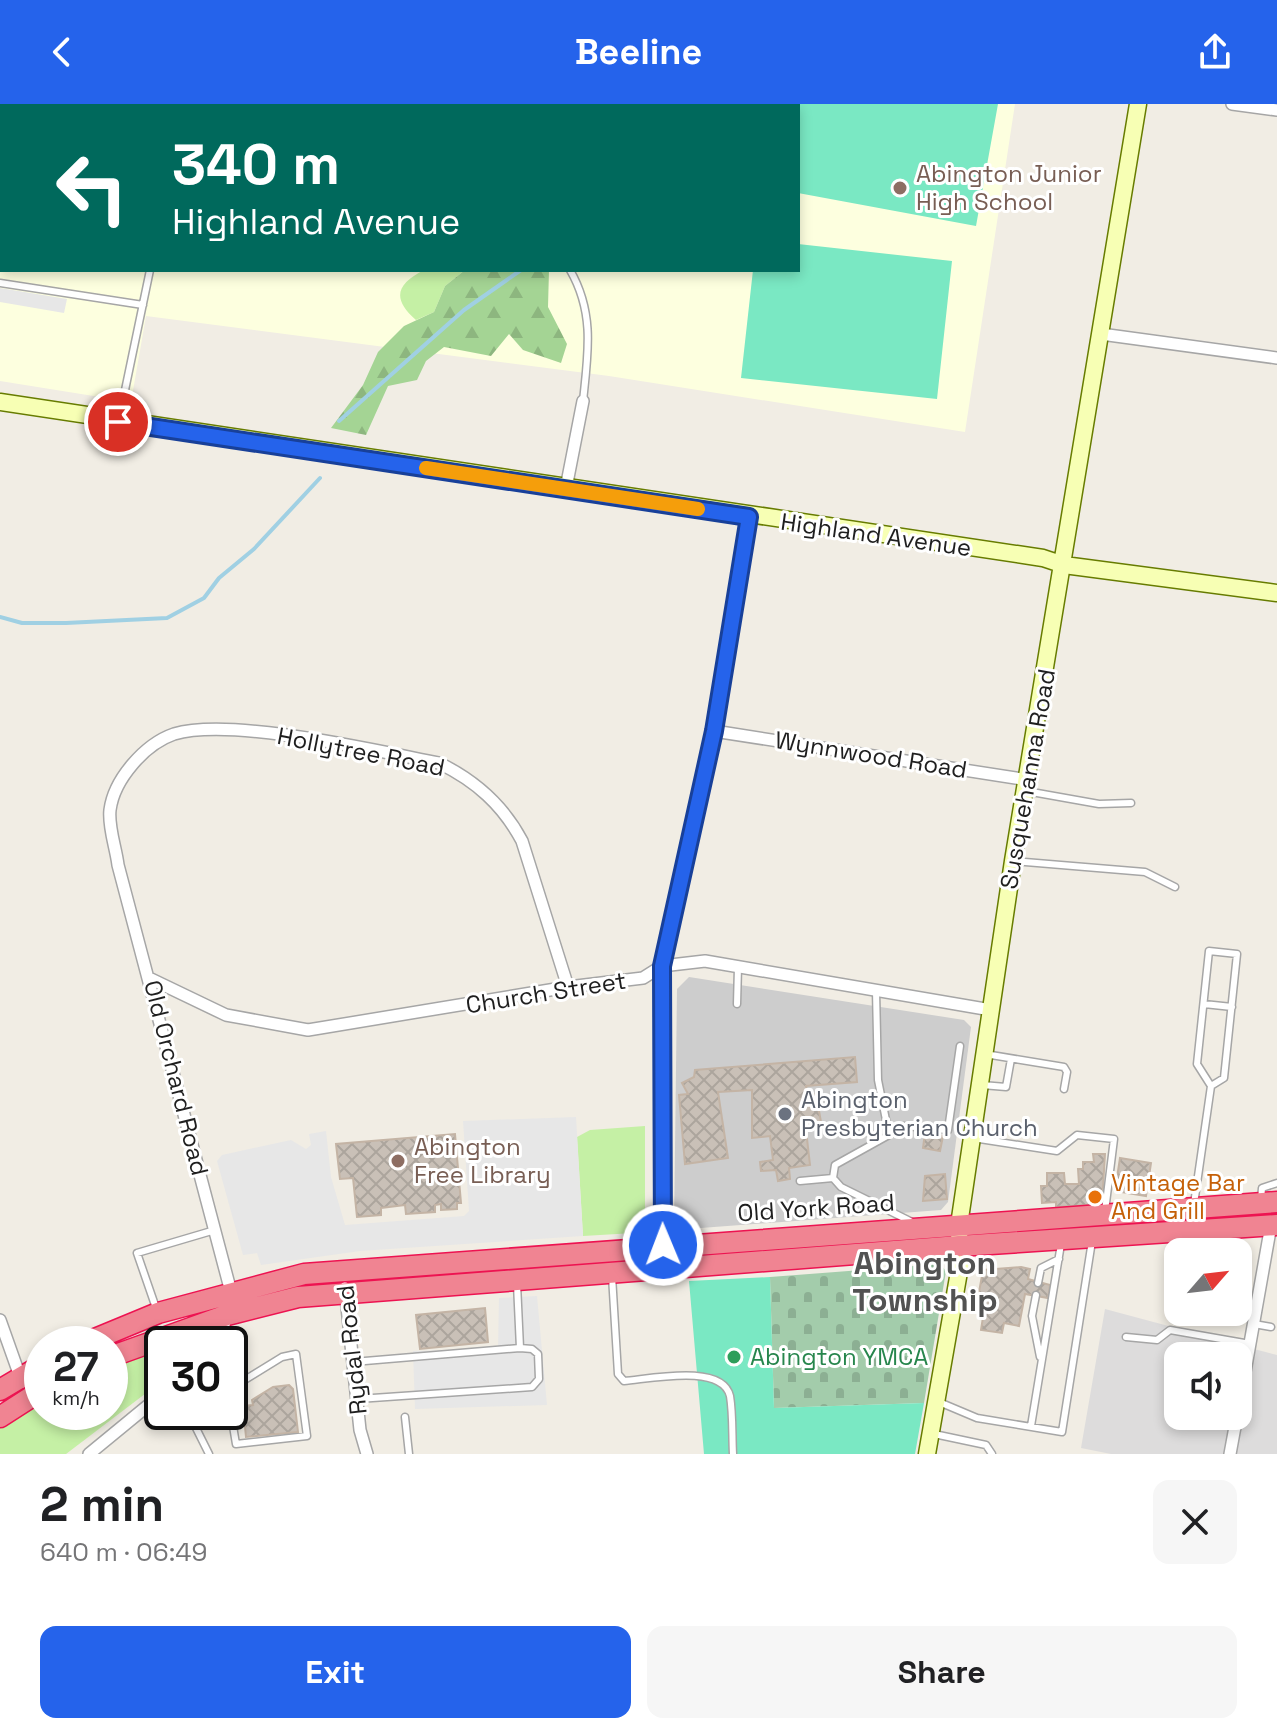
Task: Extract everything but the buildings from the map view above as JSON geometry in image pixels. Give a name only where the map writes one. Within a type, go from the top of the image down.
[{"type":"highway","name":"Old York Road","points":[[127,1326],[158,1313],[304,1274],[1269,1202]]},
{"type":"highway","name":"Old York Road","points":[[128,1351],[227,1315],[298,1297],[959,1246],[1060,1249],[1092,1238],[1274,1225]]},
{"type":"highway","points":[[0,1390],[24,1375]]},
{"type":"highway","points":[[0,1417],[24,1401]]},
{"type":"main road","name":"Susquehanna Road","points":[[927,1454],[960,1266],[959,1225],[1013,861],[1138,104]]},
{"type":"main road","name":"Highland Avenue","points":[[0,402],[749,517],[1043,558],[1064,565],[1277,593]]},
{"type":"street","points":[[1232,104],[1277,110]]},
{"type":"street","points":[[1101,334],[1277,358]]},
{"type":"street","points":[[566,488],[583,401]]},
{"type":"street","points":[[662,1269],[662,966],[714,731],[749,517]]},
{"type":"street","name":"Hollytree Road","points":[[118,865],[110,810],[127,770],[148,750],[172,735],[192,731],[244,731],[439,763],[484,790],[512,822],[530,862],[568,987]]},
{"type":"street","name":"Wynnwood Road","points":[[714,731],[1027,786]]},
{"type":"street","name":"Old Orchard Road","points":[[118,865],[151,979],[231,1292]]},
{"type":"street","name":"Church Street","points":[[151,979],[226,1015],[308,1030],[568,987],[643,978],[662,966],[705,961],[991,1010]]},
{"type":"street","points":[[1250,1342],[1274,1225]]},
{"type":"street","name":"Rydal Road","points":[[343,1270],[358,1399],[358,1454]]},
{"type":"street","points":[[224,1326],[227,1315]]},
{"type":"street","points":[[0,1320],[19,1378],[24,1382]]},
{"type":"street","points":[[89,1454],[144,1409]]},
{"type":"street","name":"Rydal Road","points":[[360,1430],[367,1454]]},
{"type":"street","points":[[1230,1454],[1235,1430]]},
{"type":"lane","points":[[118,422],[150,272]]},
{"type":"lane","points":[[571,272],[585,304],[590,331],[583,401]]},
{"type":"lane","points":[[0,283],[143,305]]},
{"type":"lane","points":[[1027,786],[1099,804],[1131,803]]},
{"type":"lane","points":[[1013,861],[1145,872],[1175,887]]},
{"type":"lane","points":[[1193,1208],[1211,1086],[1197,1064],[1209,951],[1237,954],[1224,1078],[1211,1086]]},
{"type":"lane","points":[[737,1004],[738,967]]},
{"type":"lane","points":[[876,989],[878,1080],[889,1135]]},
{"type":"lane","points":[[1204,1004],[1232,1007]]},
{"type":"lane","points":[[833,1178],[835,1165],[904,1126],[948,1130],[960,1046]]},
{"type":"lane","points":[[985,1054],[1064,1067],[1067,1072],[1064,1089]]},
{"type":"lane","points":[[981,1084],[1006,1087],[1011,1059]]},
{"type":"lane","points":[[973,1138],[1057,1151],[1077,1135],[1114,1139],[1104,1214]]},
{"type":"lane","points":[[800,1181],[833,1178]]},
{"type":"lane","points":[[833,1178],[841,1187],[925,1227]]},
{"type":"lane","points":[[1269,1202],[1262,1188],[1277,1183]]},
{"type":"lane","points":[[158,1313],[137,1253],[215,1230]]},
{"type":"lane","points":[[936,1401],[977,1418],[1062,1432],[1092,1238]]},
{"type":"lane","points":[[1031,1426],[1060,1249]]},
{"type":"lane","points":[[1038,1283],[1041,1268],[1060,1249]]},
{"type":"lane","points":[[612,1273],[618,1374],[624,1381],[706,1375],[718,1381],[729,1393],[733,1454]]},
{"type":"lane","points":[[517,1280],[520,1348]]},
{"type":"lane","points":[[1036,1295],[1032,1316],[1041,1365]]},
{"type":"lane","points":[[1254,1324],[1271,1327]]},
{"type":"lane","points":[[1126,1337],[1157,1340],[1170,1330],[1239,1342]]},
{"type":"lane","points":[[353,1362],[520,1348],[532,1349],[538,1354],[539,1379],[532,1387],[358,1399]]},
{"type":"lane","points":[[234,1430],[236,1444],[307,1436],[296,1354],[282,1357],[248,1378]]},
{"type":"lane","points":[[405,1417],[409,1454]]},
{"type":"lane","points":[[197,1430],[209,1454]]},
{"type":"lane","points":[[930,1434],[986,1445],[992,1454]]},
{"type":"shaded area","name":"Abington Junior High School","points":[[800,104],[1015,104],[965,432],[609,376],[146,316],[131,402],[0,381],[0,272],[800,272]]},
{"type":"shaded area","points":[[0,288],[67,299],[64,313],[0,302]]},
{"type":"shaded area","points":[[689,977],[964,1020],[971,1027],[948,1202],[941,1210],[674,1230],[677,989]]},
{"type":"shaded area","points":[[576,1117],[583,1236],[360,1251],[261,1265],[257,1253],[243,1255],[217,1161],[222,1155],[291,1140],[306,1149],[311,1145],[309,1134],[326,1131],[331,1177],[345,1225],[464,1216],[469,1211],[463,1121]]},
{"type":"shaded area","points":[[537,1296],[547,1405],[415,1409],[413,1351],[498,1349],[499,1298]]},
{"type":"shaded area","points":[[1105,1309],[1228,1342],[1164,1342],[1164,1430],[1252,1430],[1252,1348],[1277,1355],[1277,1454],[1111,1454],[1081,1448]]},
{"type":"green space","points":[[800,104],[998,104],[976,226],[800,193]]},
{"type":"green space","points":[[800,244],[952,261],[937,399],[741,378],[753,272],[800,272]]},
{"type":"green space","points":[[420,272],[462,272],[445,286],[434,312],[416,320],[400,298],[403,286]]},
{"type":"green space","points":[[462,272],[549,272],[548,307],[567,344],[561,363],[523,350],[509,334],[491,356],[444,347],[426,361],[417,380],[388,386],[366,435],[331,428],[363,385],[378,352],[404,326],[434,312],[445,286]]},
{"type":"green space","points":[[645,1126],[645,1218],[641,1229],[634,1233],[583,1236],[577,1137],[590,1130]]},
{"type":"green space","points":[[940,1264],[946,1271],[924,1403],[774,1408],[770,1277]]},
{"type":"green space","name":"Abington YMCA","points":[[770,1277],[774,1408],[924,1403],[915,1454],[704,1454],[689,1281]]},
{"type":"green space","points":[[144,1352],[144,1395],[128,1407],[128,1358]]},
{"type":"green space","points":[[24,1411],[24,1430],[98,1430],[66,1454],[0,1454],[0,1426]]},
{"type":"waterway","points":[[339,421],[464,310],[518,272]]},
{"type":"waterway","points":[[0,617],[22,623],[167,618],[204,598],[219,578],[254,549],[320,478]]},
{"type":"slow traffic","points":[[426,468],[698,509]]},
{"type":"place","name":"Abington Junior High School","points":[[900,188]]},
{"type":"place","name":"Abington Presbyterian Church","points":[[785,1114]]},
{"type":"place","name":"Abington Free Library","points":[[398,1161]]},
{"type":"place","name":"Vintage Bar And Grill","points":[[1095,1197]]},
{"type":"place","name":"Abington YMCA","points":[[734,1357]]},
{"type":"district","name":"Abington Township","points":[[925,1282]]},
{"type":"route","points":[[118,422],[749,517],[714,731],[662,966],[663,1245]]}]
